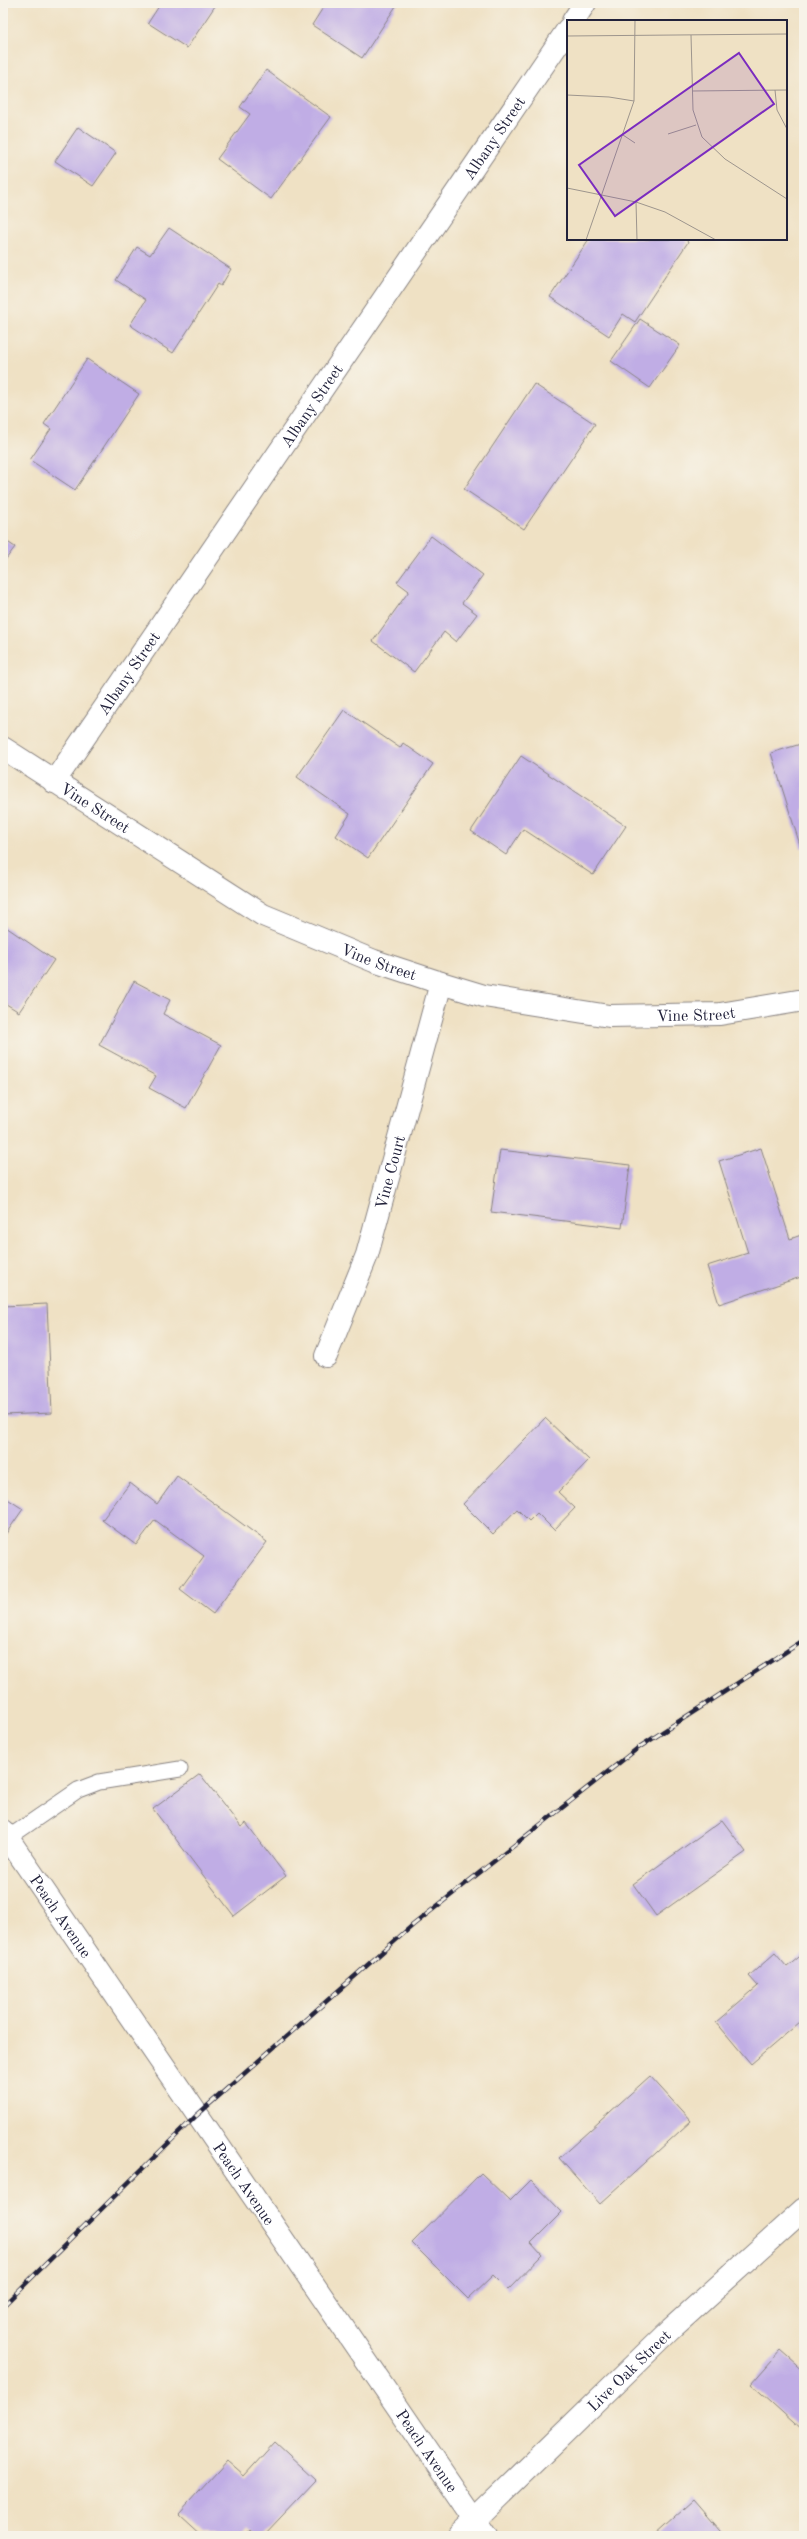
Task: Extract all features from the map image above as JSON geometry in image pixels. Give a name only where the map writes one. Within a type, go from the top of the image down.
[{"type":"street","points":[[574,20],[586,3]]},
{"type":"street","name":"Albany Street","points":[[54,782],[567,30]]},
{"type":"street","name":"Vine Street","points":[[3,748],[54,782],[263,914],[374,961],[441,983],[484,996],[609,1016],[720,1014],[804,1000]]},
{"type":"street","name":"Vine Court","points":[[326,1356],[367,1255],[441,983]]},
{"type":"street","name":"Peach Avenue","points":[[6,1834],[201,2123],[480,2528]]},
{"type":"street","name":"Live Oak Street","points":[[458,2536],[480,2528],[671,2329],[804,2209]]},
{"type":"lane","points":[[6,1834],[78,1790],[99,1782],[180,1769]]},
{"type":"building","points":[[161,3],[217,3],[187,48],[148,23]]},
{"type":"building","points":[[326,3],[398,3],[362,58],[312,25]]},
{"type":"building","points":[[266,70],[331,117],[271,199],[217,159],[250,114],[240,107]]},
{"type":"building","points":[[78,127],[116,153],[93,186],[55,161]]},
{"type":"building","points":[[169,228],[231,269],[221,286],[218,284],[173,353],[130,325],[146,300],[116,280],[137,247],[150,255]]},
{"type":"building","points":[[588,240],[686,240],[688,242],[635,322],[623,314],[609,336],[550,297]]},
{"type":"building","points":[[640,319],[680,345],[650,388],[611,361]]},
{"type":"building","points":[[87,359],[139,394],[75,490],[30,460],[51,429],[44,424]]},
{"type":"building","points":[[534,384],[595,424],[524,529],[464,489]]},
{"type":"building","points":[[431,536],[483,575],[462,603],[477,614],[456,642],[444,632],[414,672],[373,641],[409,591],[397,582]]},
{"type":"building","points":[[3,539],[15,547],[3,563]]},
{"type":"building","points":[[344,710],[400,748],[403,743],[433,764],[368,858],[336,836],[350,814],[297,777]]},
{"type":"building","points":[[804,743],[804,848],[801,848],[771,753]]},
{"type":"building","points":[[521,756],[626,826],[593,875],[523,829],[506,855],[471,831]]},
{"type":"building","points":[[3,925],[54,960],[19,1012],[3,1002]]},
{"type":"building","points":[[134,981],[170,1000],[163,1014],[221,1045],[186,1108],[149,1088],[156,1076],[99,1045]]},
{"type":"building","points":[[761,1148],[790,1239],[804,1234],[804,1276],[719,1304],[707,1266],[748,1253],[719,1161]]},
{"type":"building","points":[[500,1150],[630,1165],[622,1228],[491,1212]]},
{"type":"building","points":[[47,1304],[52,1413],[3,1415],[3,1306]]},
{"type":"building","points":[[545,1418],[589,1460],[558,1492],[575,1508],[554,1530],[537,1513],[529,1521],[517,1509],[493,1534],[463,1504]]},
{"type":"building","points":[[177,1476],[267,1542],[213,1614],[180,1589],[204,1556],[155,1520],[136,1545],[102,1520],[130,1483],[157,1504]]},
{"type":"building","points":[[3,1496],[23,1509],[3,1538]]},
{"type":"building","points":[[200,1774],[241,1827],[246,1823],[286,1876],[234,1916],[153,1809]]},
{"type":"building","points":[[722,1820],[746,1852],[656,1916],[633,1884]]},
{"type":"building","points":[[775,1953],[787,1967],[804,1953],[804,2027],[800,2022],[751,2064],[716,2022],[758,1986],[749,1976]]},
{"type":"building","points":[[650,2076],[691,2121],[600,2204],[559,2158]]},
{"type":"building","points":[[481,2173],[510,2201],[531,2180],[562,2212],[531,2243],[542,2255],[508,2290],[493,2275],[468,2299],[412,2243]]},
{"type":"building","points":[[780,2351],[804,2372],[804,2432],[751,2384]]},
{"type":"building","points":[[275,2442],[316,2480],[263,2536],[255,2536],[249,2530],[244,2536],[203,2536],[179,2514],[227,2461],[244,2476]]},
{"type":"building","points":[[694,2499],[726,2536],[653,2536]]},
{"type":"railway","points":[[3,2306],[196,2116],[413,1925],[638,1748],[804,1640]]}]
